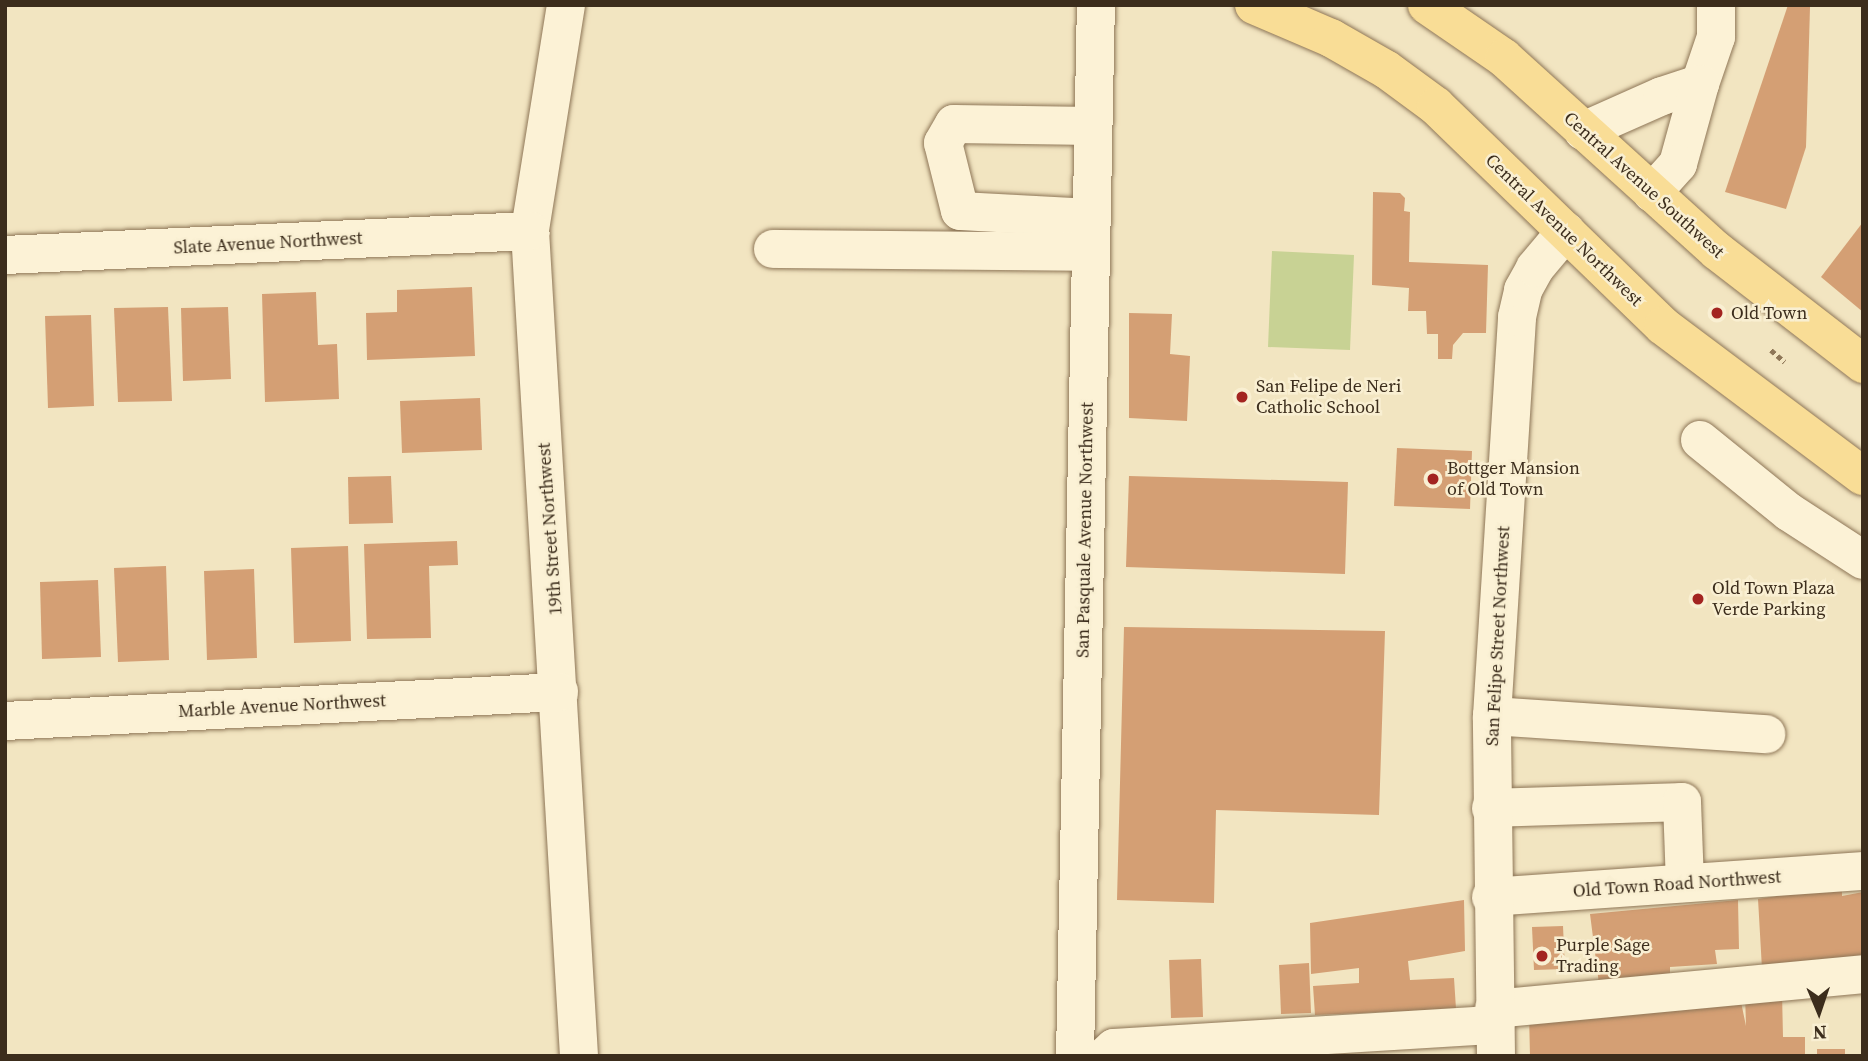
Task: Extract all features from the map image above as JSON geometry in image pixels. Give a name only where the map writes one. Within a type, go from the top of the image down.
[{"type":"main road","name":"Central Avenue Northwest","points":[[1254,5],[1331,38],[1397,77],[1436,106],[1663,326],[1863,476]]},
{"type":"main road","name":"Central Avenue Southwest","points":[[1427,5],[1504,58],[1652,193],[1774,298],[1863,364]]},
{"type":"street","name":"19th Street Northwest","points":[[566,5],[530,231],[579,1056]]},
{"type":"street","name":"San Pasquale Avenue Northwest","points":[[1075,1056],[1096,5]]},
{"type":"street","points":[[1652,193],[1678,164],[1716,37],[1716,5]]},
{"type":"street","points":[[1583,131],[1661,96],[1700,84]]},
{"type":"street","points":[[1091,235],[960,212],[943,144],[954,124],[1093,126]]},
{"type":"street","name":"Slate Avenue Northwest","points":[[5,255],[530,231]]},
{"type":"street","name":"San Felipe Street Northwest","points":[[1495,1030],[1491,897],[1492,716],[1517,317],[1523,290],[1535,268],[1566,232]]},
{"type":"street","points":[[772,249],[1091,235]]},
{"type":"street","points":[[1699,440],[1789,512],[1863,560]]},
{"type":"street","name":"Marble Avenue Northwest","points":[[5,721],[559,692]]},
{"type":"street","points":[[1492,716],[1766,734]]},
{"type":"street","points":[[1491,808],[1682,802],[1685,883]]},
{"type":"street","name":"Old Town Road Northwest","points":[[1491,897],[1863,871]]},
{"type":"street","points":[[1105,1056],[1114,1048],[1495,1030],[1863,974]]},
{"type":"path","points":[[1771,350],[1786,362]]},
{"type":"green space","points":[[1272,251],[1354,255],[1350,350],[1268,347]]},
{"type":"building","points":[[1788,5],[1810,7],[1806,147],[1786,209],[1725,192]]},
{"type":"building","points":[[1373,192],[1400,193],[1405,198],[1404,211],[1410,212],[1409,262],[1488,265],[1486,333],[1463,333],[1453,345],[1452,359],[1438,359],[1438,334],[1427,334],[1426,311],[1408,311],[1409,288],[1372,285]]},
{"type":"building","points":[[1863,222],[1863,312],[1821,277]]},
{"type":"building","points":[[472,287],[475,356],[367,360],[366,313],[397,312],[397,290]]},
{"type":"building","points":[[316,292],[318,345],[337,344],[339,399],[265,402],[262,294]]},
{"type":"building","points":[[168,307],[172,401],[118,402],[114,308]]},
{"type":"building","points":[[228,307],[231,379],[183,381],[181,308]]},
{"type":"building","points":[[1129,313],[1172,314],[1170,354],[1190,356],[1187,421],[1129,418]]},
{"type":"building","points":[[91,315],[94,406],[48,408],[45,316]]},
{"type":"building","points":[[480,398],[482,450],[402,453],[400,401]]},
{"type":"building","name":"Bottger Mansion of Old Town","points":[[1397,448],[1472,451],[1470,509],[1394,506]]},
{"type":"building","points":[[391,476],[393,523],[349,524],[348,477]]},
{"type":"building","points":[[1129,476],[1348,482],[1345,574],[1126,567]]},
{"type":"building","points":[[457,541],[458,565],[429,566],[431,638],[367,639],[364,544]]},
{"type":"building","points":[[348,546],[351,641],[294,643],[291,548]]},
{"type":"building","points":[[166,566],[169,660],[118,662],[114,568]]},
{"type":"building","points":[[254,569],[257,658],[207,660],[204,571]]},
{"type":"building","points":[[98,580],[101,657],[42,659],[40,582]]},
{"type":"building","points":[[1124,627],[1385,631],[1379,815],[1216,810],[1214,903],[1117,900]]},
{"type":"building","points":[[1842,886],[1842,896],[1863,892],[1863,962],[1762,969],[1758,899]]},
{"type":"building","points":[[1464,900],[1465,951],[1408,961],[1410,980],[1454,978],[1456,1009],[1315,1015],[1313,986],[1359,983],[1359,968],[1311,974],[1310,923]]},
{"type":"building","points":[[1738,900],[1739,949],[1715,950],[1717,964],[1670,967],[1670,984],[1599,984],[1590,914]]},
{"type":"building","points":[[1563,926],[1565,969],[1534,970],[1532,927]]},
{"type":"building","points":[[1201,959],[1203,1017],[1171,1018],[1169,960]]},
{"type":"building","points":[[1309,963],[1311,1013],[1281,1014],[1279,965]]},
{"type":"building","points":[[1782,992],[1783,1037],[1805,1037],[1805,1056],[1530,1056],[1529,1013],[1741,1002],[1746,1026],[1745,993]]},
{"type":"building","points":[[1817,1049],[1845,1049],[1845,1056],[1817,1056]]},
{"type":"place","name":"Old Town","points":[[1717,313]]},
{"type":"place","name":"San Felipe de Neri Catholic School","points":[[1242,397]]},
{"type":"place","name":"Bottger Mansion of Old Town","points":[[1433,479]]},
{"type":"place","name":"Old Town Plaza Verde Parking","points":[[1698,599]]},
{"type":"place","name":"Purple Sage Trading","points":[[1542,956]]}]
